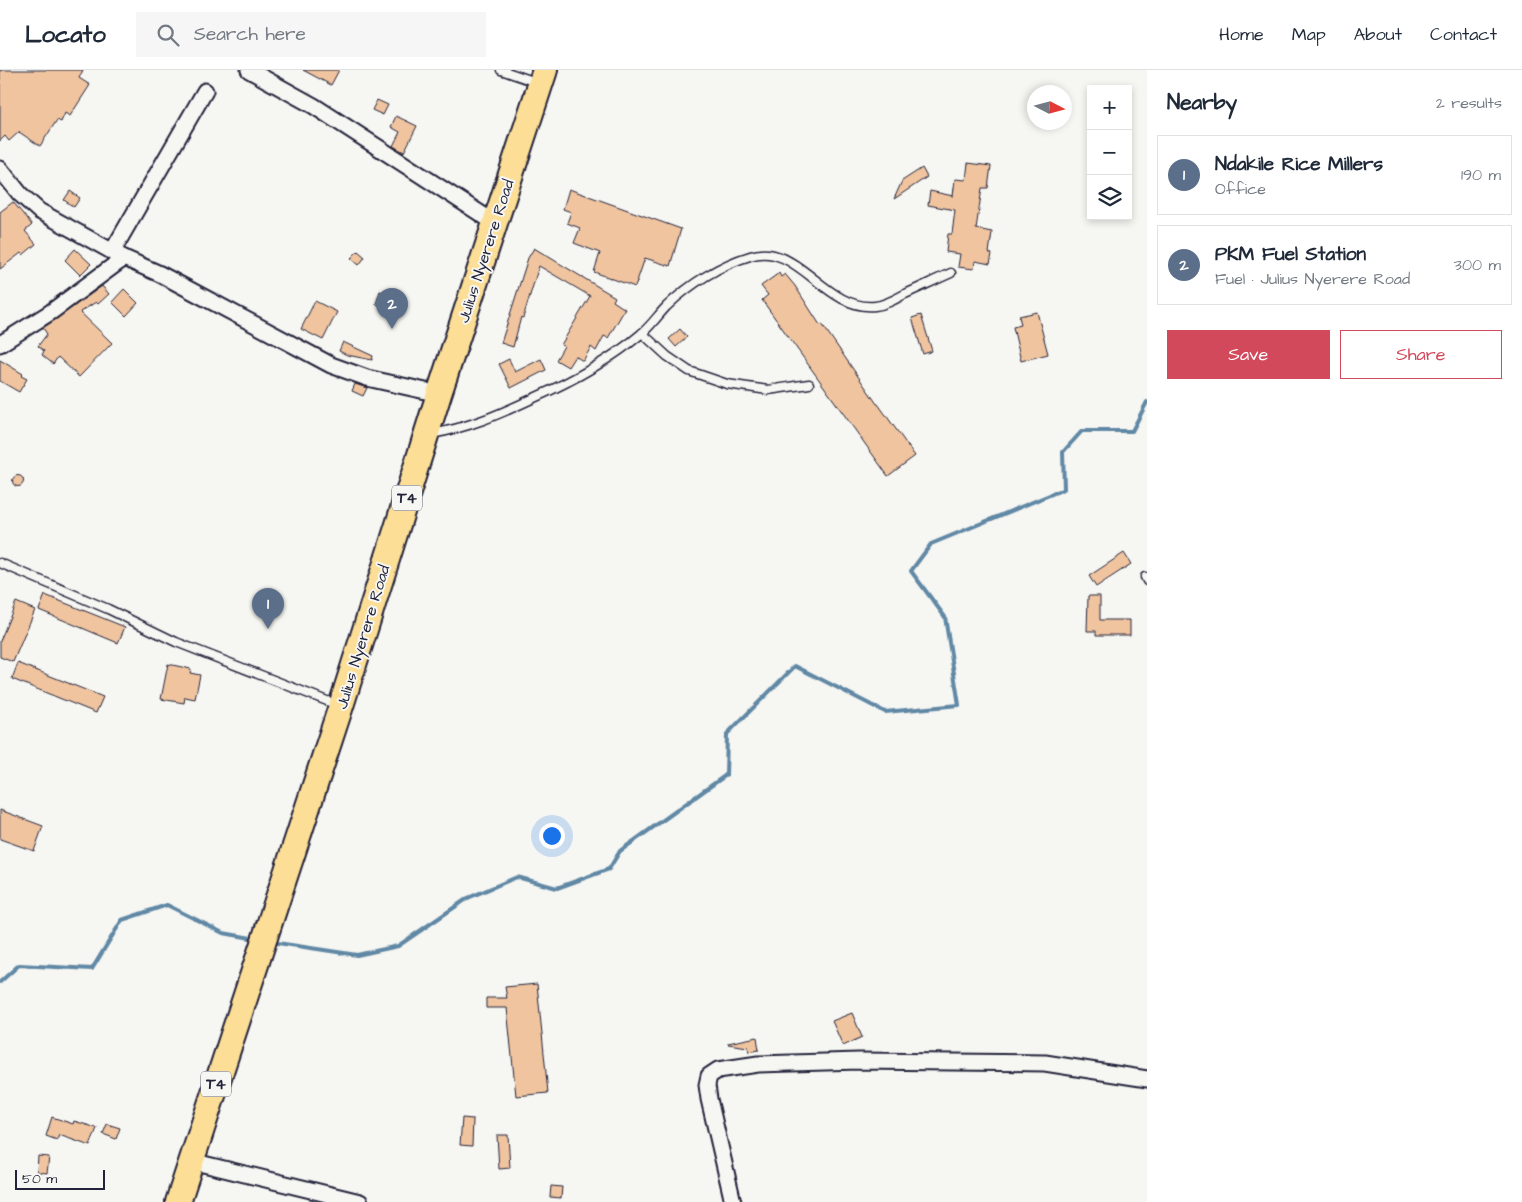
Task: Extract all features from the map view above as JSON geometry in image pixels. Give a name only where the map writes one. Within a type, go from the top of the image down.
[{"type":"highway","name":"Julius Nyerere Road","points":[[178,1202],[268,925],[342,706],[439,394],[542,77]]},
{"type":"street","points":[[249,70],[314,106],[494,223]]},
{"type":"street","points":[[0,344],[51,312],[118,255],[205,92]]},
{"type":"street","points":[[0,168],[20,194],[39,211],[118,255],[160,274],[331,365],[367,378],[439,394]]},
{"type":"street","points":[[732,1202],[707,1085],[709,1076],[718,1070],[758,1064],[859,1061],[1045,1063],[1147,1079]]},
{"type":"street","points":[[191,1161],[360,1202]]},
{"type":"lane","points":[[500,70],[542,77]]},
{"type":"lane","points":[[427,435],[456,430],[484,421],[564,385],[609,357],[642,333],[667,306],[688,288],[735,261],[754,254],[768,254],[789,260],[835,296],[862,306],[884,304],[951,273]]},
{"type":"lane","points":[[642,333],[666,356],[689,371],[728,384],[768,390],[809,384]]},
{"type":"lane","points":[[0,563],[108,609],[176,642],[342,706]]},
{"type":"building","points":[[0,70],[83,70],[79,78],[90,85],[70,116],[65,113],[61,122],[57,120],[40,146],[19,132],[9,141],[5,136],[0,141]]},
{"type":"building","points":[[303,70],[339,70],[331,85]]},
{"type":"building","points":[[377,100],[388,105],[383,115],[372,110]]},
{"type":"building","points":[[396,116],[417,126],[404,152],[393,146],[400,132],[391,127]]},
{"type":"building","points":[[968,163],[991,166],[988,188],[982,188],[976,229],[992,232],[989,253],[992,254],[990,264],[975,261],[974,269],[958,267],[960,254],[946,252],[948,234],[952,234],[955,210],[928,205],[930,191],[953,196],[955,179],[966,180]]},
{"type":"building","points":[[922,168],[927,177],[894,199],[902,181]]},
{"type":"building","points":[[569,189],[681,229],[670,266],[645,258],[635,287],[594,272],[600,253],[574,243],[580,228],[567,223],[571,212],[563,209]]},
{"type":"building","points":[[70,191],[80,198],[74,207],[64,200]]},
{"type":"building","points":[[13,202],[32,225],[25,231],[36,244],[23,255],[21,253],[0,269],[0,212]]},
{"type":"building","points":[[534,248],[615,297],[613,301],[625,309],[608,338],[604,336],[596,351],[591,347],[583,361],[575,356],[568,367],[556,360],[564,346],[561,345],[590,296],[539,266],[523,318],[521,317],[513,347],[501,343],[528,258]]},
{"type":"building","points":[[75,249],[91,264],[80,275],[65,260]]},
{"type":"building","points":[[358,251],[365,257],[359,265],[351,258]]},
{"type":"building","points":[[779,273],[781,277],[785,274],[795,286],[820,325],[822,324],[915,456],[888,476],[762,300],[768,295],[761,286]]},
{"type":"building","points":[[102,286],[109,294],[98,304],[96,302],[80,312],[112,343],[79,377],[58,357],[53,364],[42,355],[44,351],[38,346],[47,334],[43,328]]},
{"type":"building","points":[[124,289],[138,303],[126,316],[112,302]]},
{"type":"building","points":[[380,291],[389,294],[385,307],[376,304]]},
{"type":"building","points":[[315,301],[337,312],[323,340],[301,329]]},
{"type":"building","points":[[1037,312],[1048,354],[1021,361],[1013,327],[1021,325],[1019,316]]},
{"type":"building","points":[[921,315],[932,351],[923,354],[912,318]]},
{"type":"building","points":[[680,329],[687,337],[676,347],[669,339]]},
{"type":"building","points":[[343,342],[373,356],[372,360],[347,355],[339,351]]},
{"type":"building","points":[[509,359],[515,372],[541,359],[546,370],[511,388],[499,364]]},
{"type":"building","points":[[0,360],[23,374],[21,376],[27,379],[19,392],[0,381]]},
{"type":"building","points":[[355,384],[367,388],[363,396],[352,391]]},
{"type":"building","points":[[18,475],[24,481],[18,487],[12,481]]},
{"type":"building","points":[[1124,553],[1131,564],[1096,587],[1089,576]]},
{"type":"building","points":[[45,595],[125,627],[118,643],[39,610]]},
{"type":"building","points":[[1088,596],[1100,596],[1100,620],[1130,620],[1130,635],[1096,635],[1096,631],[1087,631]]},
{"type":"building","points":[[16,602],[35,610],[13,662],[0,657],[0,641]]},
{"type":"building","points":[[18,663],[103,697],[96,713],[12,679]]},
{"type":"building","points":[[168,664],[191,669],[190,673],[200,675],[195,699],[185,697],[184,703],[161,699]]},
{"type":"building","points":[[0,810],[43,826],[34,851],[0,839]]},
{"type":"building","points":[[537,984],[548,1093],[516,1096],[507,1008],[486,1008],[486,998],[507,998],[505,987]]},
{"type":"building","points":[[852,1013],[862,1037],[843,1046],[832,1021]]},
{"type":"building","points":[[757,1037],[759,1050],[749,1052],[748,1047],[728,1044],[728,1043]]},
{"type":"building","points":[[52,1117],[73,1124],[74,1121],[97,1128],[90,1146],[59,1135],[57,1140],[46,1136]]},
{"type":"building","points":[[462,1118],[473,1119],[472,1146],[460,1145]]},
{"type":"building","points":[[107,1124],[120,1128],[116,1139],[103,1134]]},
{"type":"building","points":[[497,1135],[508,1135],[510,1168],[499,1169]]},
{"type":"building","points":[[38,1156],[49,1157],[47,1173],[37,1172]]},
{"type":"building","points":[[551,1186],[562,1187],[561,1198],[550,1197]]},
{"type":"waterway","points":[[271,942],[357,955],[398,946],[468,898],[517,877],[557,888],[609,869],[620,851],[726,775],[727,734],[795,666],[885,712],[959,705],[945,617],[911,571],[931,544],[1064,489],[1063,452],[1082,431],[1132,431],[1147,402]]},
{"type":"waterway","points":[[0,982],[19,965],[92,969],[122,920],[167,905],[223,933],[257,939]]},
{"type":"place","name":"PKM Fuel Station","points":[[392,329]]},
{"type":"place","name":"Ndakile Rice Millers","points":[[268,629]]}]
